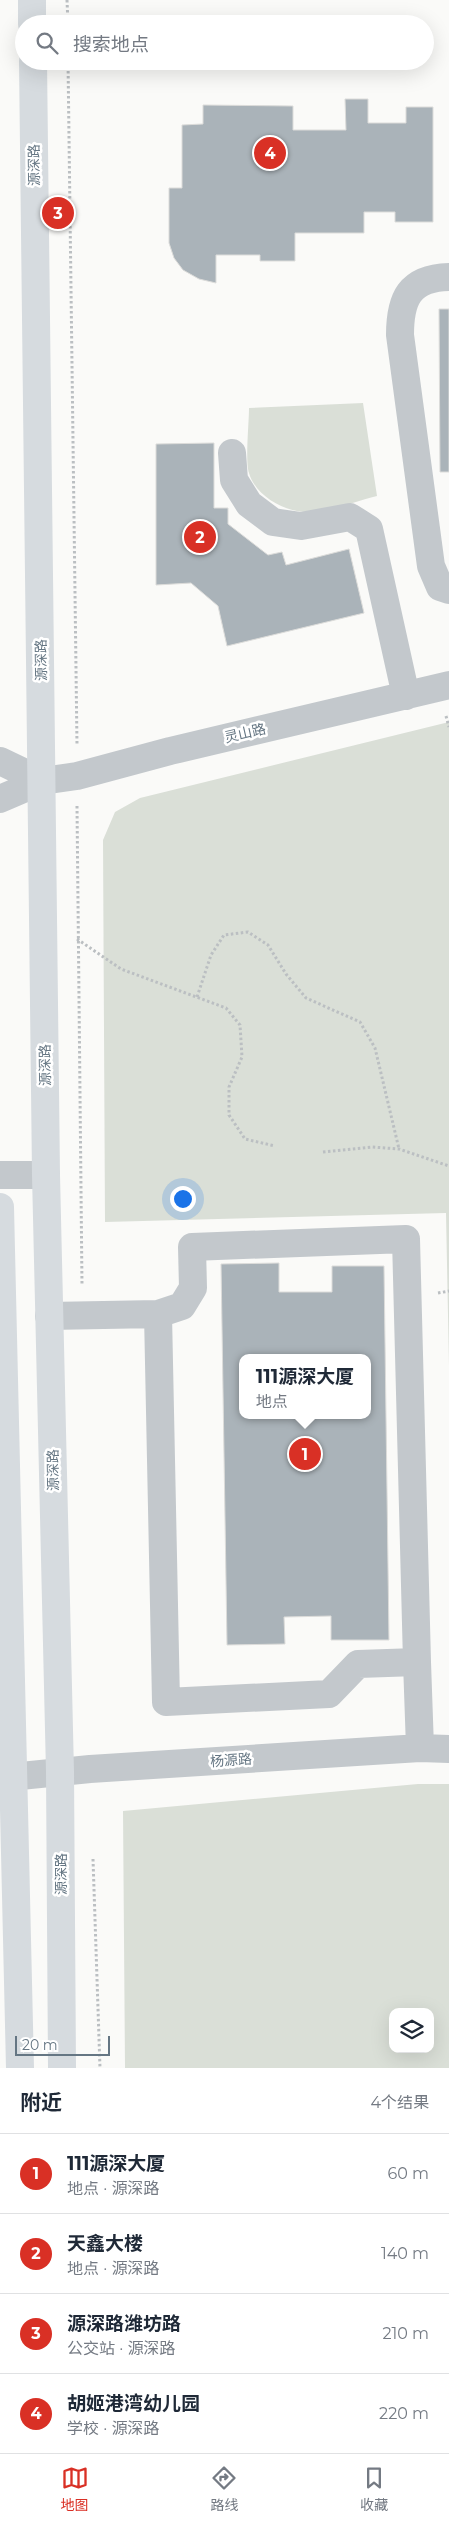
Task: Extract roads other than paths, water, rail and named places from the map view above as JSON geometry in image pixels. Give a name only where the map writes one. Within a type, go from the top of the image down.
[{"type":"main road","points":[[32,0],[32,15]]},
{"type":"main road","name":"源深路","points":[[33,70],[46,1175],[60,1772],[62,2068]]},
{"type":"main road","points":[[0,1207],[7,1777],[20,2068]]},
{"type":"street","points":[[449,278],[436,278],[415,285],[403,301],[400,335],[430,566],[440,587],[449,590]]},
{"type":"street","points":[[232,453],[234,480],[249,504],[273,522],[301,526],[350,517],[369,529],[406,696]]},
{"type":"street","name":"灵山路","points":[[0,799],[42,781],[77,776],[170,751],[449,685]]},
{"type":"street","points":[[0,761],[42,781]]},
{"type":"street","points":[[0,1175],[46,1175]]},
{"type":"street","points":[[49,1316],[158,1314],[182,1306],[193,1288],[192,1246],[406,1239],[420,1748]]},
{"type":"street","points":[[158,1314],[166,1702],[329,1694],[358,1664],[417,1662]]},
{"type":"street","name":"杨源路","points":[[7,1777],[420,1748],[449,1749]]},
{"type":"place","name":"胡姬港湾幼儿园","points":[[270,153]]},
{"type":"place","name":"源深路潍坊路","points":[[58,213]]},
{"type":"place","name":"天鑫大楼","points":[[200,537]]},
{"type":"place","name":"111源深大厦","points":[[305,1454]]}]
